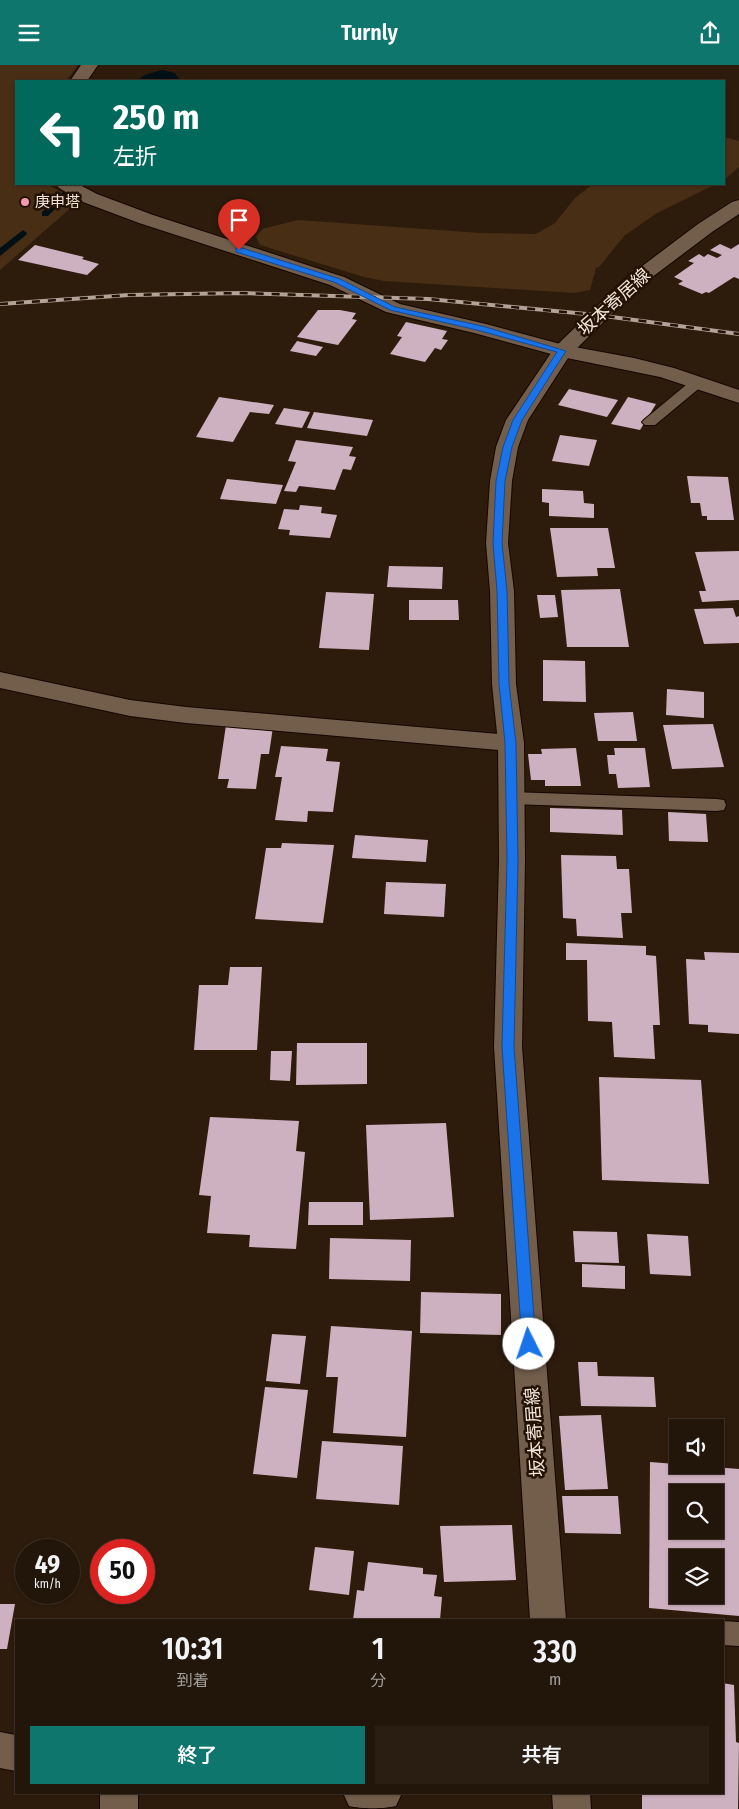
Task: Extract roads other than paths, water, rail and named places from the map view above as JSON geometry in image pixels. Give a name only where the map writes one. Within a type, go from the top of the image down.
[{"type":"main road","points":[[79,80],[90,65]]},
{"type":"main road","points":[[67,185],[90,199],[258,257],[337,281],[372,297],[386,306],[479,328],[562,351],[634,364],[739,397]]},
{"type":"main road","name":"坂本寄居線","points":[[551,1619],[508,1047],[512,860],[510,743],[504,684],[502,591],[497,543],[501,481],[507,447],[517,420],[562,351],[632,283],[705,228],[739,206]]},
{"type":"main road","points":[[0,680],[130,708],[186,715],[510,743]]},
{"type":"main road","points":[[0,1750],[15,1753]]},
{"type":"main road","points":[[119,1794],[119,1809]]},
{"type":"main road","points":[[571,1794],[572,1809]]},
{"type":"lane","points":[[650,422],[696,383]]},
{"type":"lane","points":[[511,798],[717,805]]},
{"type":"lane","points":[[724,1633],[739,1635]]},
{"type":"waterway","points":[[45,214],[66,194]]},
{"type":"waterway","points":[[0,253],[23,233]]},
{"type":"railway","points":[[0,304],[129,295],[242,293],[428,299],[597,315],[739,334]]},
{"type":"place","name":"庚申塔","points":[[25,202]]}]
